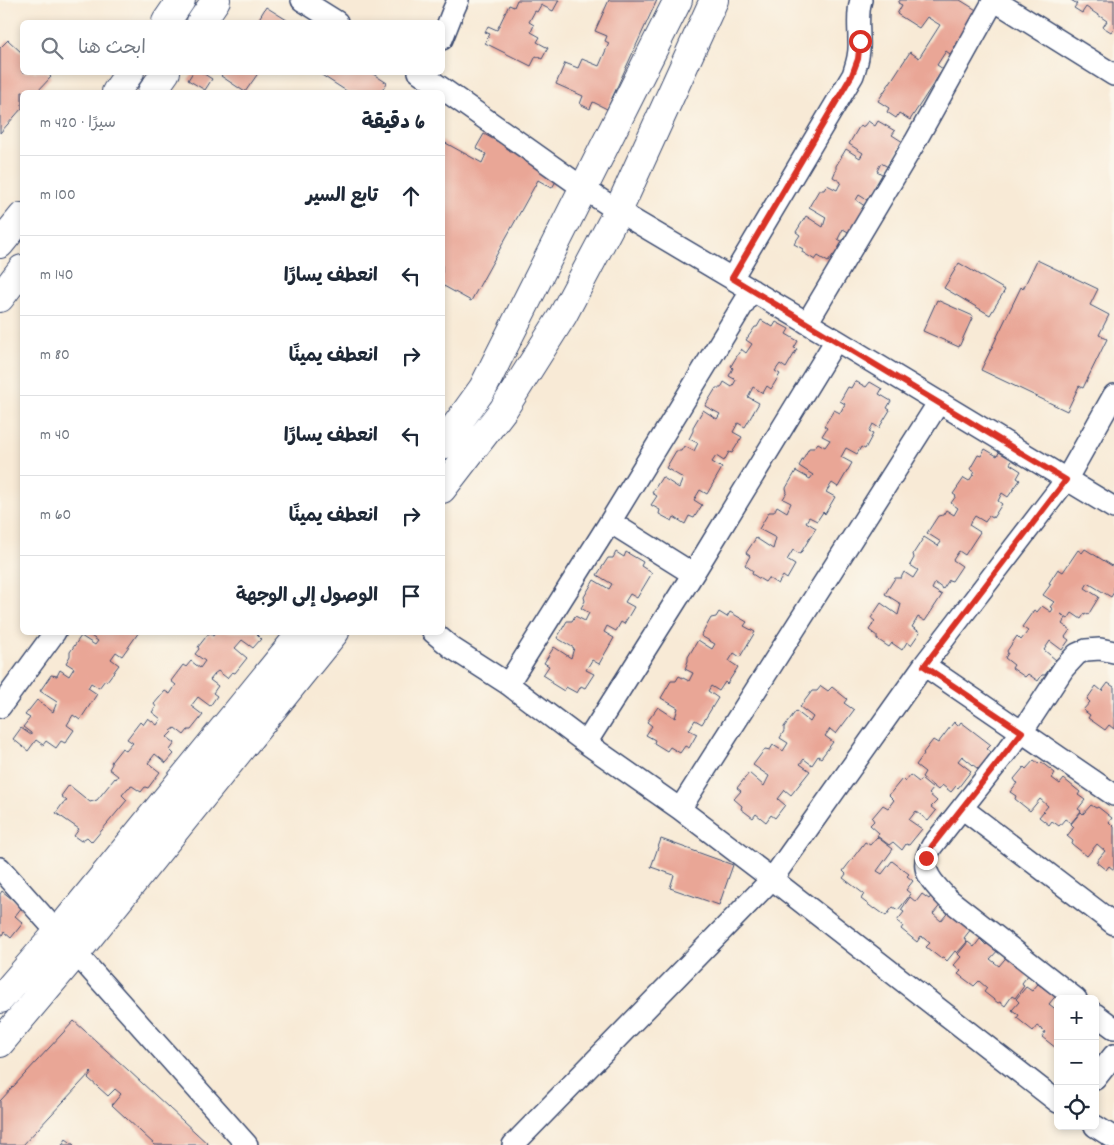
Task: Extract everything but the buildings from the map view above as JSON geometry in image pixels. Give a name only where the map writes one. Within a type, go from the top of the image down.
[{"type":"street","points":[[167,20],[181,0]]},
{"type":"street","points":[[202,20],[216,0]]},
{"type":"street","points":[[302,0],[334,20]]},
{"type":"street","points":[[445,31],[458,0]]},
{"type":"street","points":[[445,441],[483,388],[678,0]]},
{"type":"street","points":[[445,485],[502,410],[563,314],[618,211],[714,0]]},
{"type":"street","points":[[732,278],[852,75],[858,59],[860,41],[858,7],[861,0]]},
{"type":"street","points":[[807,323],[915,142],[994,0],[1114,75]]},
{"type":"street","points":[[117,90],[128,75]]},
{"type":"street","points":[[153,90],[164,75]]},
{"type":"street","points":[[424,79],[440,90]]},
{"type":"street","points":[[445,93],[618,211],[1114,508]]},
{"type":"street","points":[[0,244],[20,219]]},
{"type":"street","points":[[0,298],[20,272]]},
{"type":"street","points":[[508,684],[752,290]]},
{"type":"street","points":[[586,743],[693,574],[836,340]]},
{"type":"street","points":[[513,1145],[772,879],[924,666],[1066,480],[1114,395]]},
{"type":"street","points":[[680,810],[939,402]]},
{"type":"street","points":[[610,522],[693,574]]},
{"type":"street","points":[[0,707],[53,635]]},
{"type":"street","points":[[0,999],[58,932],[300,635]]},
{"type":"street","points":[[0,1043],[76,953],[333,635]]},
{"type":"street","points":[[437,635],[452,648],[508,684],[772,879],[1054,1099]]},
{"type":"street","points":[[1071,995],[947,898],[930,880],[926,858],[932,846],[1022,732],[1064,668],[1077,654],[1086,650],[1100,649],[1114,652]]},
{"type":"street","points":[[924,666],[1114,794]]},
{"type":"street","points":[[962,808],[1114,924]]},
{"type":"street","points":[[0,868],[247,1145]]},
{"type":"street","points":[[1099,1017],[1114,1028]]},
{"type":"street","points":[[1099,1074],[1114,1055]]},
{"type":"street","points":[[1099,1129],[1114,1138]]},
{"type":"route","points":[[860,41],[858,59],[852,75],[732,278],[1066,480],[924,666],[1022,732],[932,846],[926,858]]}]
